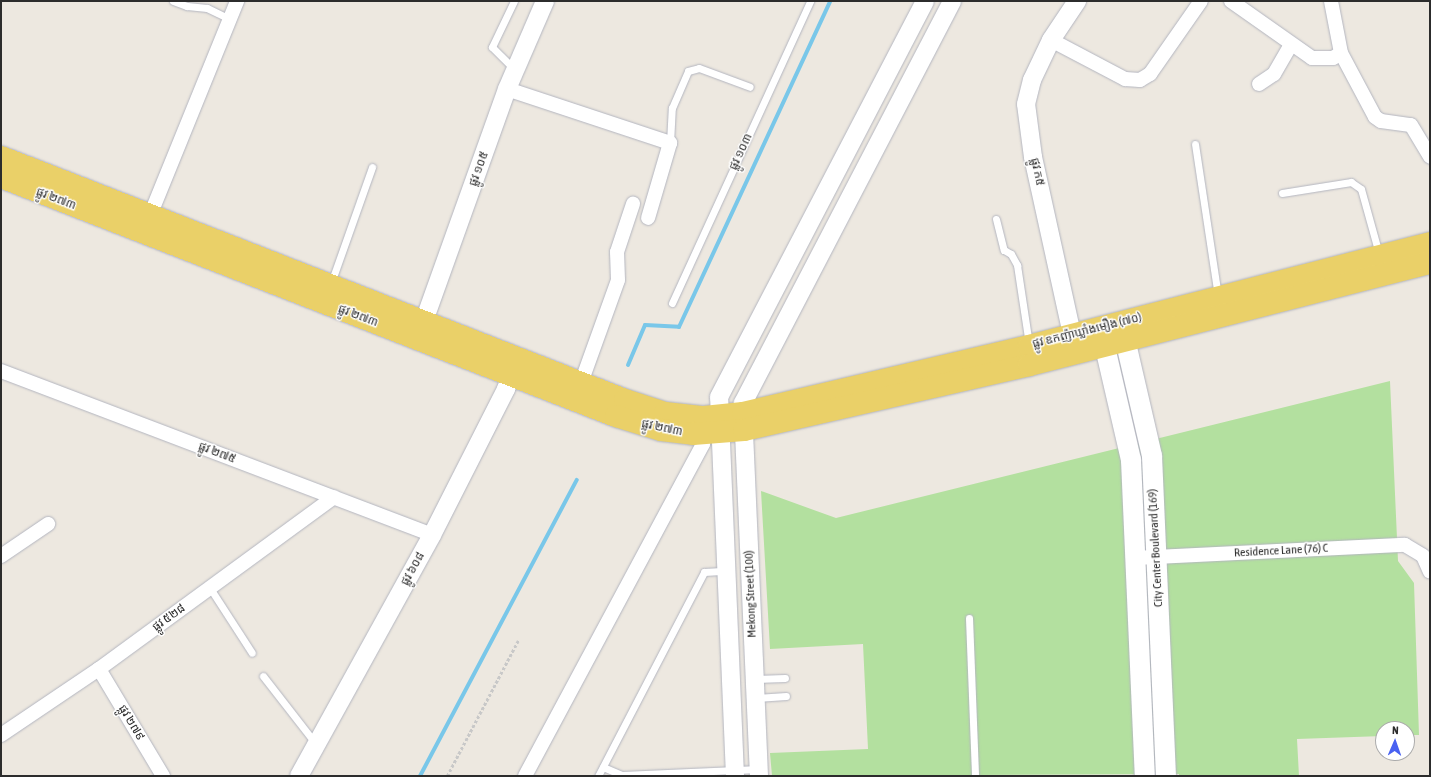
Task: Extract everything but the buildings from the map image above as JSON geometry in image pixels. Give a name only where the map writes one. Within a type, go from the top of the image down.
[{"type":"main road","name":"ផ្លូវ ២៧៣","points":[[1,158],[147,224],[514,366],[645,426],[671,432],[712,425]]},
{"type":"main road","name":"ផ្លូវ ២៧៣","points":[[1,177],[147,224]]},
{"type":"main road","name":"ផ្លូវ ឧកញ៉ាឃ្លាំងមឿង (៧០)","points":[[744,421],[1074,345],[1382,265],[1430,243]]},
{"type":"main road","name":"ផ្លូវ ឧកញ៉ាឃ្លាំងមឿង (៧០)","points":[[1123,332],[1218,298],[1382,265],[1430,263]]},
{"type":"main road","name":"ផ្លូវ ២៧៣","points":[[276,274],[330,285],[421,330]]},
{"type":"main road","name":"City Center Boulevard (169)","points":[[1123,332],[1151,451],[1166,776]]},
{"type":"main road","name":"City Center Boulevard (169)","points":[[1103,337],[1130,453],[1145,776]]},
{"type":"main road","name":"ផ្លូវ ឧកញ៉ាឃ្លាំងមឿង (៧០)","points":[[744,421],[1029,346],[1074,345]]},
{"type":"main road","name":"ផ្លូវ ២៧៣","points":[[514,366],[581,383],[651,409],[712,425]]},
{"type":"main road","points":[[712,425],[744,421]]},
{"type":"street","points":[[147,224],[237,1]]},
{"type":"street","name":"Mekong Street (100)","points":[[735,773],[726,571],[712,425],[719,397],[925,1]]},
{"type":"street","name":"Mekong Street (100)","points":[[759,773],[743,403],[952,1]]},
{"type":"street","name":"ផ្លូវ ក៥","points":[[1074,345],[1033,157],[1026,104],[1032,80],[1051,40],[1077,1]]},
{"type":"street","points":[[1051,40],[1125,79],[1140,80],[1150,74],[1201,1]]},
{"type":"street","points":[[1231,1],[1312,58],[1333,58],[1341,53]]},
{"type":"street","points":[[1331,1],[1341,53],[1375,117],[1381,121],[1411,125],[1430,157]]},
{"type":"street","name":"ផ្លូវ ១០៥","points":[[421,330],[507,89],[542,2]]},
{"type":"street","points":[[1259,84],[1274,74],[1291,44]]},
{"type":"street","points":[[507,89],[670,143],[648,218]]},
{"type":"street","points":[[581,383],[618,280],[617,252],[633,204]]},
{"type":"street","name":"ផ្លូវ ៦០៨","points":[[299,776],[432,535],[514,366]]},
{"type":"street","name":"ផ្លូវ ២៧៥","points":[[1,371],[432,535]]},
{"type":"street","points":[[525,776],[712,425]]},
{"type":"street","name":"ផ្លូវ ៥២៨","points":[[1,735],[99,669],[334,497]]},
{"type":"street","points":[[1,556],[48,524]]},
{"type":"street","name":"Residence Lane (76) C","points":[[1135,558],[1405,545],[1426,554]]},
{"type":"street","points":[[1426,554],[1430,572]]},
{"type":"street","name":"ផ្លូវ ២៧៩","points":[[99,669],[163,776]]},
{"type":"lane","points":[[173,1],[187,6],[207,8],[230,19]]},
{"type":"lane","points":[[514,1],[492,47],[515,70]]},
{"type":"lane","name":"ផ្លូវ ១០៣","points":[[672,303],[810,1]]},
{"type":"lane","points":[[670,143],[672,108],[688,71],[699,68],[750,87]]},
{"type":"lane","points":[[1195,144],[1218,298]]},
{"type":"lane","points":[[330,285],[372,167]]},
{"type":"lane","points":[[1282,192],[1351,182],[1361,189],[1382,265]]},
{"type":"lane","points":[[996,219],[1004,250],[1011,254],[1017,265],[1029,346]]},
{"type":"lane","points":[[598,776],[704,572],[726,571]]},
{"type":"lane","points":[[210,588],[252,653]]},
{"type":"lane","points":[[969,618],[975,776]]},
{"type":"lane","points":[[263,676],[316,744]]},
{"type":"lane","points":[[755,679],[785,678]]},
{"type":"lane","points":[[756,698],[786,696]]},
{"type":"lane","points":[[603,767],[622,775],[759,773]]},
{"type":"path","points":[[447,776],[518,641]]},
{"type":"green space","points":[[1390,381],[1398,561],[1414,583],[1419,735],[1415,735],[1415,721],[1375,721],[1375,736],[1297,739],[1299,776],[1179,776],[1179,774],[772,776],[770,753],[868,749],[863,644],[770,649],[761,491],[836,518]]},
{"type":"waterway","points":[[628,365],[645,325],[679,327],[830,1]]},
{"type":"waterway","points":[[420,776],[577,480]]}]
